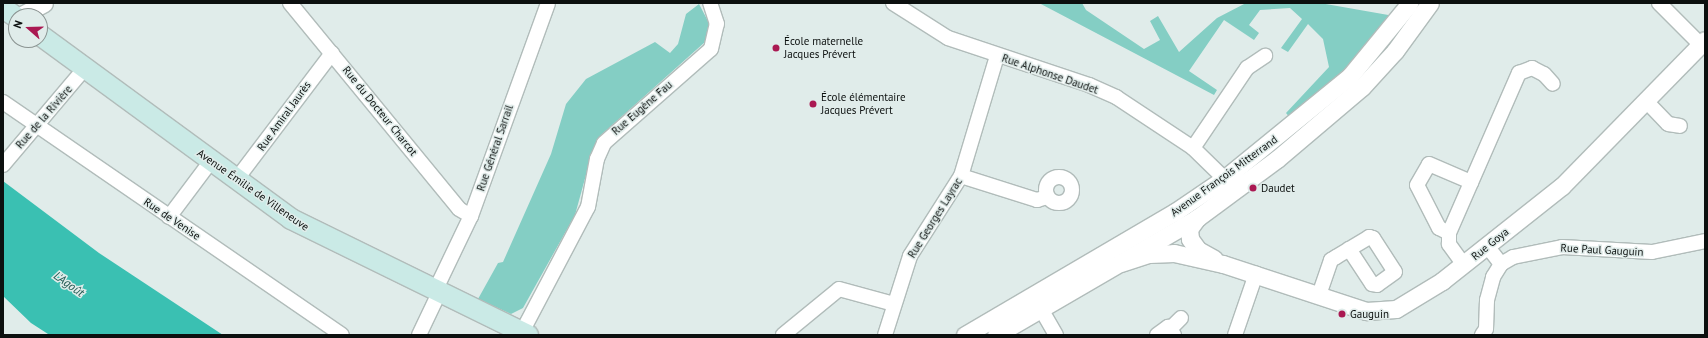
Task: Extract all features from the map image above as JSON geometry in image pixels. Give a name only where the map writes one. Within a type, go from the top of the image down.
[{"type":"main road","name":"Avenue Émilie de Villeneuve","points":[[48,41],[236,180],[313,232],[525,334]]},
{"type":"street","points":[[35,8],[44,3]]},
{"type":"street","name":"Rue du Docteur Charcot","points":[[290,3],[456,205],[471,216]]},
{"type":"street","name":"Rue Général Sarrail","points":[[419,335],[471,216],[548,3]]},
{"type":"street","name":"Rue Eugène Fau","points":[[525,334],[582,220],[594,188],[593,180],[600,150],[610,136],[709,52],[717,24],[710,3]]},
{"type":"street","name":"Rue Alphonse Daudet","points":[[893,3],[948,38],[997,56],[1089,85],[1149,116],[1193,148],[1230,184]]},
{"type":"street","name":"Avenue François Mitterrand","points":[[965,335],[1173,225],[1197,218],[1230,184],[1350,76],[1410,3]]},
{"type":"street","name":"Avenue François Mitterrand","points":[[996,335],[1121,263],[1362,87],[1395,51],[1430,3]]},
{"type":"street","points":[[1659,3],[1703,43]]},
{"type":"street","name":"Rue Goya","points":[[1121,263],[1148,254],[1174,253],[1223,264],[1366,311],[1390,311],[1419,297],[1464,265],[1562,186],[1647,102],[1703,43]]},
{"type":"street","name":"Rue Amiral Jaurès","points":[[236,180],[332,53]]},
{"type":"street","name":"Rue Georges Layrac","points":[[885,335],[910,256],[961,176],[997,56]]},
{"type":"street","points":[[1193,148],[1247,68],[1265,56]]},
{"type":"street","name":"Rue de la Rivière","points":[[3,165],[36,124],[85,68]]},
{"type":"street","points":[[1464,265],[1449,244],[1449,233],[1520,73],[1532,68],[1544,74],[1552,84]]},
{"type":"street","name":"Rue de Venise","points":[[3,102],[342,335]]},
{"type":"street","points":[[1647,102],[1668,124],[1680,126]]},
{"type":"street","points":[[169,217],[211,161]]},
{"type":"street","points":[[1449,233],[1439,228],[1417,191],[1419,180],[1429,164],[1471,182]]},
{"type":"street","points":[[961,176],[1037,200],[1048,196]]},
{"type":"street","points":[[1173,225],[1174,253]]},
{"type":"street","name":"Rue Goya","points":[[1173,225],[1198,250],[1223,264]]},
{"type":"street","name":"Rue Paul Gauguin","points":[[1501,264],[1518,255],[1547,248],[1641,253],[1705,241]]},
{"type":"street","points":[[1482,335],[1486,329],[1489,288],[1501,264],[1487,246]]},
{"type":"street","points":[[1319,295],[1330,262],[1349,249]]},
{"type":"street","points":[[1238,334],[1256,274]]},
{"type":"street","points":[[783,335],[798,330],[839,289],[894,304]]},
{"type":"street","points":[[1041,309],[1056,335]]},
{"type":"street","points":[[1157,335],[1165,327],[1172,331],[1181,318]]},
{"type":"shaded area","points":[[1039,3],[1082,3],[1086,10],[1144,49],[1160,40],[1150,21],[1158,16],[1179,52],[1217,18],[1246,3],[1320,3],[1394,16],[1373,43],[1291,119],[1286,113],[1329,67],[1323,39],[1308,24],[1288,52],[1281,48],[1302,19],[1290,8],[1260,10],[1249,25],[1259,33],[1254,40],[1224,20],[1189,71],[1217,90],[1214,95]]},
{"type":"shaded area","points":[[699,4],[709,23],[705,42],[601,135],[592,153],[575,215],[523,308],[511,314],[478,299],[498,263],[503,262],[551,154],[566,104],[586,79],[655,42],[670,53],[678,44],[686,14]]},
{"type":"water","name":"L'Agoût","points":[[3,181],[99,253],[223,335],[48,334],[31,323],[3,296]]},
{"type":"place","name":"École maternelle Jacques Prévert","points":[[776,48]]},
{"type":"place","name":"École élémentaire Jacques Prévert","points":[[813,104]]},
{"type":"place","name":"Daudet","points":[[1253,188]]},
{"type":"place","name":"Gauguin","points":[[1342,314]]}]
